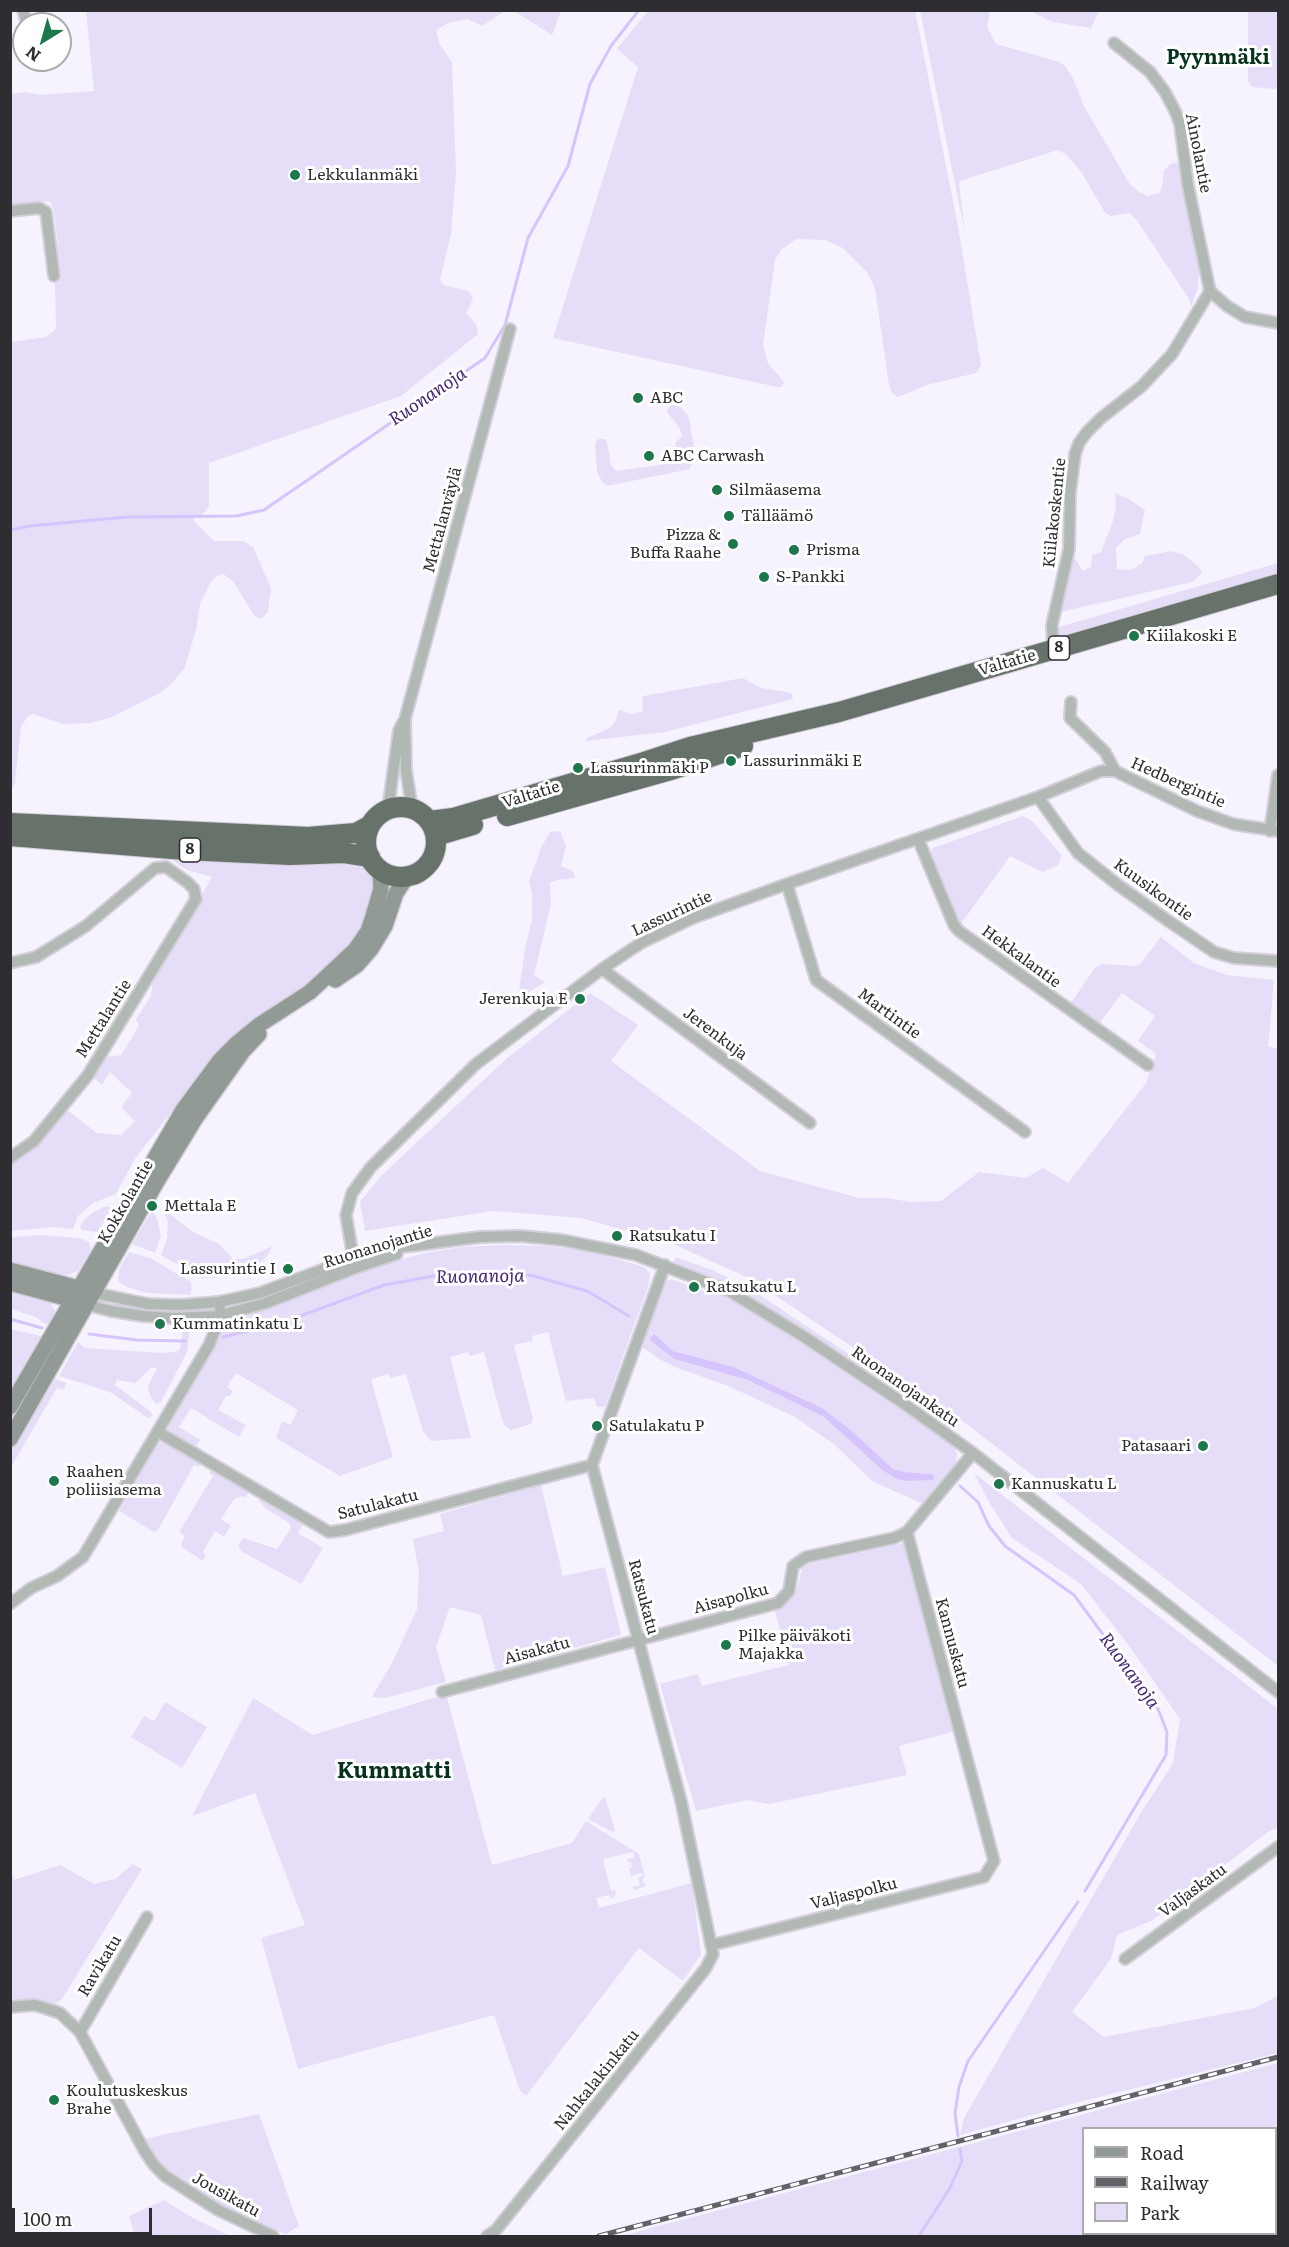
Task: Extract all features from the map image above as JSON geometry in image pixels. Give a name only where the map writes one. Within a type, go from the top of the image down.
[{"type":"highway","name":"Valtatie","points":[[433,828],[674,769],[839,712],[1278,584]]},
{"type":"highway","points":[[388,809],[401,806],[412,807],[423,813],[433,828],[435,855],[428,866],[407,877]]},
{"type":"highway","name":"8","points":[[10,822],[308,837],[356,833],[369,826],[380,813],[388,809]]},
{"type":"highway","points":[[369,826],[367,849],[375,864]]},
{"type":"highway","name":"8","points":[[10,836],[281,855],[344,853],[375,864],[394,877],[407,877]]},
{"type":"main road","name":"Kokkolantie","points":[[10,1439],[92,1299],[156,1183],[243,1051],[355,950],[368,931],[381,889],[375,864]]},
{"type":"main road","name":"Kokkolantie","points":[[10,1407],[183,1110],[213,1070],[249,1032],[357,965],[371,950],[385,926],[396,893],[407,877]]},
{"type":"main road","points":[[10,1270],[92,1299]]},
{"type":"main road","points":[[10,1283],[75,1294]]},
{"type":"street","name":"Ainolantie","points":[[1114,43],[1150,72],[1165,92],[1176,113],[1180,124],[1188,186],[1210,291]]},
{"type":"street","points":[[10,211],[39,208],[46,212],[54,276]]},
{"type":"street","points":[[1210,291],[1227,306],[1245,317],[1278,323]]},
{"type":"street","name":"Kiilakoskentie","points":[[1053,649],[1052,626],[1069,549],[1070,493],[1075,454],[1079,444],[1101,418],[1142,386],[1172,354],[1210,291]]},
{"type":"street","name":"Mettalanväylä","points":[[388,809],[399,730],[405,719],[510,329]]},
{"type":"street","name":"Hedbergintie","points":[[1071,702],[1070,718],[1105,752],[1115,771],[1197,811],[1233,824],[1274,831]]},
{"type":"street","name":"Mettalanväylä","points":[[405,719],[406,770],[412,807]]},
{"type":"street","name":"Lassurintie","points":[[354,1263],[346,1215],[348,1203],[352,1193],[371,1167],[476,1064],[602,969],[641,943],[675,926],[787,884],[1038,797],[1101,771],[1115,771]]},
{"type":"street","points":[[1274,831],[1278,775]]},
{"type":"street","name":"Kuusikontie","points":[[1038,797],[1078,853],[1167,920],[1214,951],[1234,958],[1278,961]]},
{"type":"street","name":"Hekkalantie","points":[[918,839],[954,925],[959,931],[1148,1065]]},
{"type":"street","name":"Mettalantie","points":[[10,963],[36,957],[86,926],[154,868],[166,867],[194,890],[196,899],[88,1075],[34,1141],[10,1158]]},
{"type":"street","name":"Martintie","points":[[787,884],[816,980],[1025,1132]]},
{"type":"street","name":"Jerenkuja","points":[[602,969],[810,1123]]},
{"type":"street","name":"Ruonanojankatu","points":[[456,1239],[520,1236],[562,1240],[613,1249],[665,1265],[729,1291],[813,1342],[974,1453],[1278,1692]]},
{"type":"street","name":"Ruonanojantie","points":[[92,1299],[148,1304],[215,1303],[260,1293],[402,1246],[456,1239]]},
{"type":"street","name":"Ruonanojantie","points":[[92,1299],[111,1311],[143,1316],[216,1316],[266,1303],[354,1263]]},
{"type":"street","points":[[592,1465],[665,1265]]},
{"type":"street","points":[[10,1604],[31,1588],[57,1576],[82,1557],[209,1345],[216,1316],[215,1303]]},
{"type":"street","name":"Satulakatu","points":[[158,1432],[329,1532],[345,1530],[592,1465]]},
{"type":"street","points":[[907,1532],[974,1453]]},
{"type":"street","name":"Ratsukatu","points":[[592,1465],[681,1801],[712,1946]]},
{"type":"street","name":"Aisapolku","points":[[639,1639],[778,1603],[789,1591],[793,1566],[806,1557],[894,1538],[907,1532]]},
{"type":"street","name":"Kannuskatu","points":[[907,1532],[994,1861]]},
{"type":"street","name":"Aisakatu","points":[[442,1692],[639,1639]]},
{"type":"street","name":"Valjaskatu","points":[[1125,1959],[1278,1847]]},
{"type":"street","name":"Valjaspolku","points":[[712,1946],[984,1877],[994,1861]]},
{"type":"street","name":"Ravikatu","points":[[80,2032],[147,1917]]},
{"type":"street","name":"Nahkalakinkatu","points":[[492,2233],[706,1968],[713,1954],[712,1946]]},
{"type":"street","points":[[10,2007],[35,2006],[60,2013],[80,2032]]},
{"type":"street","name":"Jousikatu","points":[[80,2032],[144,2150],[165,2176],[218,2210],[273,2236]]},
{"type":"green space","points":[[561,10],[552,35],[514,11]]},
{"type":"green space","points":[[1099,10],[1091,28],[1053,22],[1030,11]]},
{"type":"green space","points":[[86,11],[505,11],[482,26],[468,19],[448,23],[436,30],[439,43],[452,62],[456,173],[451,234],[440,280],[444,285],[468,291],[471,294],[473,299],[466,313],[476,324],[478,331],[477,335],[401,396],[209,463],[209,506],[205,512],[193,520],[214,541],[243,541],[253,547],[271,588],[268,612],[261,619],[255,617],[233,581],[223,574],[216,576],[200,604],[196,630],[185,667],[173,682],[162,692],[112,717],[91,723],[63,724],[33,714],[28,716],[21,727],[15,783],[11,790],[11,342],[46,337],[54,331],[56,327],[55,284],[61,278],[54,211],[51,203],[48,201],[11,205],[11,94],[25,92],[41,95],[94,91]]},
{"type":"green space","points":[[648,11],[915,11],[958,226],[981,365],[976,373],[927,385],[897,397],[892,393],[875,289],[866,271],[843,248],[825,240],[796,239],[781,250],[775,260],[763,345],[768,363],[784,382],[781,387],[553,338],[638,67],[617,49]]},
{"type":"green space","points":[[920,11],[990,11],[987,27],[996,44],[1060,62],[1065,66],[1073,78],[1084,106],[1129,183],[1139,192],[1148,196],[1159,193],[1162,188],[1164,171],[1170,164],[1181,161],[1199,267],[1198,288],[1191,307],[1189,299],[1136,219],[1129,213],[1111,216],[1105,213],[1082,173],[1067,155],[1058,150],[960,181],[965,233]]},
{"type":"green space","points":[[1248,11],[1278,11],[1278,86],[1275,89],[1252,87],[1248,81]]},
{"type":"green space","points":[[670,404],[681,407],[689,418],[695,453],[690,469],[607,486],[603,483],[597,472],[595,444],[598,439],[605,439],[607,442],[611,465],[616,471],[665,464],[675,460],[677,456],[675,443],[682,436],[680,429],[667,412]]},
{"type":"green space","points":[[1115,493],[1145,510],[1140,534],[1125,539],[1116,548],[1117,569],[1131,570],[1142,563],[1145,556],[1171,551],[1183,554],[1199,567],[1202,573],[1192,582],[1061,612],[1069,569],[1074,557],[1083,571],[1091,567],[1092,555],[1101,552],[1113,521],[1116,508]]},
{"type":"green space","points":[[1278,563],[1278,575],[1058,637],[1057,628],[1059,627]]},
{"type":"green space","points":[[743,678],[761,688],[792,694],[793,699],[665,732],[586,741],[587,738],[610,728],[619,710],[632,714],[643,711],[644,696]]},
{"type":"green space","points":[[1023,816],[1033,822],[1062,856],[1058,865],[1043,872],[1010,856],[958,928],[927,855],[933,848]]},
{"type":"green space","points":[[560,831],[566,846],[561,866],[573,871],[575,878],[550,883],[551,904],[534,975],[545,982],[518,999],[525,948],[532,920],[532,895],[529,881],[541,848],[550,832]]},
{"type":"green space","points":[[172,854],[361,863],[374,879],[374,899],[360,930],[349,946],[326,970],[243,1029],[210,1062],[134,1160],[116,1194],[93,1203],[78,1216],[73,1229],[56,1227],[11,1231],[11,1164],[33,1148],[66,1109],[97,1133],[121,1135],[135,1121],[121,1107],[132,1093],[110,1072],[102,1085],[93,1077],[106,1057],[121,1055],[139,1026],[136,1019],[151,996],[153,981],[212,877],[187,870],[173,861]]},
{"type":"green space","points":[[1161,937],[1194,963],[1227,975],[1274,980],[1268,1047],[1278,1048],[1278,1666],[964,1422],[751,1279],[671,1243],[581,1218],[493,1211],[365,1231],[360,1202],[382,1175],[506,1059],[590,993],[638,1025],[611,1061],[760,1171],[859,1198],[888,1198],[910,1202],[941,1201],[979,1172],[1026,1178],[1043,1168],[1068,1183],[1146,1083],[1156,1054],[1138,1041],[1155,1016],[1122,993],[1096,1028],[1070,1004],[1095,968],[1102,964],[1135,966],[1140,964]]},
{"type":"green space","points":[[104,1207],[114,1207],[97,1232],[82,1230],[80,1227],[84,1220]]},
{"type":"green space","points":[[162,1208],[193,1232],[219,1244],[233,1259],[243,1259],[273,1246],[266,1257],[250,1272],[225,1277],[201,1278],[161,1255],[167,1239],[168,1221]]},
{"type":"green space","points":[[152,1211],[157,1218],[161,1236],[155,1253],[132,1244]]},
{"type":"green space","points":[[42,1235],[80,1238],[89,1242],[91,1250],[78,1271],[68,1275],[53,1274],[11,1263],[10,1237]]},
{"type":"green space","points":[[504,1245],[586,1250],[644,1267],[650,1273],[649,1284],[605,1407],[597,1407],[594,1398],[566,1401],[548,1332],[532,1336],[533,1341],[514,1345],[533,1419],[531,1424],[511,1430],[505,1426],[484,1352],[470,1356],[468,1352],[450,1357],[471,1438],[431,1441],[423,1431],[406,1374],[390,1378],[388,1374],[371,1379],[393,1457],[340,1476],[276,1438],[282,1421],[290,1425],[298,1410],[236,1373],[227,1387],[233,1391],[231,1395],[226,1396],[218,1410],[246,1425],[239,1437],[191,1408],[179,1427],[200,1440],[196,1446],[193,1448],[166,1430],[224,1329],[232,1322],[367,1269],[425,1253],[461,1247]]},
{"type":"green space","points":[[129,1252],[150,1258],[191,1282],[190,1295],[147,1293],[127,1287],[118,1281],[119,1269]]},
{"type":"green space","points":[[676,1257],[712,1270],[752,1290],[934,1410],[942,1416],[941,1419],[930,1416],[749,1296],[709,1276],[673,1262]]},
{"type":"green space","points":[[671,1279],[704,1291],[719,1292],[749,1308],[954,1445],[957,1454],[956,1463],[926,1503],[921,1503],[872,1481],[834,1444],[793,1416],[726,1385],[677,1368],[659,1359],[641,1345],[663,1284]],"holes":[[[652,1334],[673,1351],[734,1367],[822,1408],[852,1431],[893,1469],[931,1474],[905,1481],[894,1478],[824,1417],[748,1380],[674,1359],[651,1341]]]},
{"type":"green space","points":[[10,1287],[50,1302],[56,1312],[53,1323],[45,1324],[36,1317],[11,1309]]},
{"type":"green space","points":[[183,1326],[190,1329],[187,1352],[161,1402],[156,1404],[150,1396],[148,1386],[157,1368],[151,1368],[135,1383],[117,1380],[115,1385],[150,1411],[153,1416],[148,1418],[110,1392],[59,1376],[78,1342],[85,1348],[174,1352],[180,1349]]},
{"type":"green space","points":[[11,1329],[45,1337],[11,1398]]},
{"type":"green space","points":[[55,1379],[67,1383],[63,1390],[57,1388],[11,1467],[11,1449]]},
{"type":"green space","points":[[166,1441],[201,1462],[199,1467],[194,1465],[158,1530],[154,1532],[119,1511],[156,1446]]},
{"type":"green space","points":[[212,1469],[249,1491],[246,1498],[242,1496],[234,1499],[221,1519],[231,1526],[224,1537],[215,1531],[203,1552],[206,1555],[203,1561],[183,1548],[181,1544],[185,1536],[179,1532],[213,1476],[209,1473]]},
{"type":"green space","points":[[974,1473],[1278,1709],[1278,1827],[1268,1832],[1153,1920],[1117,1935],[1111,1959],[1072,2012],[1104,2037],[1254,2008],[1278,1996],[1278,2053],[1079,2102],[960,2135],[964,2118],[1142,1811],[1173,1763],[1180,1719],[1130,1647],[1081,1584],[1012,1538],[990,1504]]},
{"type":"green space","points":[[541,1485],[563,1576],[605,1567],[621,1635],[495,1670],[481,1615],[450,1607],[436,1647],[446,1682],[385,1698],[372,1697],[392,1663],[417,1609],[419,1573],[413,1539],[444,1531],[440,1514]]},
{"type":"green space","points":[[258,1499],[266,1499],[304,1522],[298,1533],[323,1548],[301,1584],[241,1551],[238,1545],[243,1538],[277,1549],[291,1528],[289,1523],[265,1508]]},
{"type":"green space","points":[[904,1543],[956,1731],[899,1746],[907,1775],[769,1804],[748,1800],[696,1811],[660,1684],[698,1674],[702,1686],[789,1665],[774,1608],[783,1606],[797,1589],[803,1565]]},
{"type":"green space","points":[[446,1694],[492,1865],[572,1843],[586,1821],[639,1854],[645,1877],[642,1880],[646,1886],[634,1890],[632,1887],[640,1885],[638,1878],[643,1876],[642,1873],[631,1876],[629,1868],[632,1867],[631,1862],[627,1859],[634,1857],[633,1852],[603,1859],[611,1891],[615,1890],[616,1894],[612,1899],[609,1895],[596,1898],[599,1908],[692,1883],[701,1954],[683,1981],[639,1948],[526,2096],[520,2091],[494,2015],[298,2069],[261,1938],[305,1925],[255,1793],[192,1816],[253,1698],[313,1735]]},
{"type":"green space","points":[[165,1702],[207,1727],[182,1768],[131,1737],[144,1716],[154,1721]]},
{"type":"green space","points":[[605,1797],[615,1832],[588,1819]]},
{"type":"green space","points":[[133,1864],[142,1869],[62,1999],[55,2004],[22,2000],[11,2003],[11,1875],[14,1880],[60,1865],[94,1884],[115,1879]]},
{"type":"green space","points":[[1278,2063],[1278,2236],[621,2236]]},
{"type":"green space","points":[[259,2114],[299,2226],[286,2234],[257,2224],[173,2175],[155,2156],[144,2139]]},
{"type":"green space","points":[[164,2200],[193,2218],[230,2236],[135,2236],[129,2216]]},
{"type":"shaded area","points":[[654,1334],[673,1351],[734,1367],[822,1408],[852,1431],[893,1469],[931,1474],[934,1476],[933,1480],[905,1481],[894,1478],[824,1417],[748,1380],[674,1359],[651,1341],[650,1337]]},
{"type":"waterway","name":"Ruonanoja","points":[[10,530],[127,517],[236,516],[264,510],[485,358],[505,325],[528,238],[568,166],[590,84],[611,46],[639,10]]},
{"type":"waterway","name":"Ruonanoja","points":[[223,1337],[284,1322],[384,1285],[445,1274],[530,1275],[587,1291],[629,1316]]},
{"type":"waterway","name":"Ruonanoja","points":[[10,1319],[42,1328]]},
{"type":"waterway","name":"Ruonanoja","points":[[89,1334],[137,1340],[185,1341]]},
{"type":"waterway","name":"Ruonanoja","points":[[960,1486],[978,1502],[989,1526],[1005,1546],[1074,1595],[1158,1709],[1167,1732],[1166,1755],[1085,1891]]},
{"type":"waterway","name":"Ruonanoja","points":[[958,2136],[955,2113],[959,2087],[968,2061],[1078,1902]]},
{"type":"waterway","name":"Ruonanoja","points":[[919,2236],[950,2188],[962,2161],[960,2149]]},
{"type":"railway","points":[[599,2236],[1278,2057]]},
{"type":"place","name":"Lekkulanmäki","points":[[295,175]]},
{"type":"place","name":"ABC","points":[[638,398]]},
{"type":"place","name":"ABC Carwash","points":[[649,456]]},
{"type":"place","name":"Silmäasema","points":[[717,490]]},
{"type":"place","name":"Tälläämö","points":[[729,516]]},
{"type":"place","name":"Pizza & Buffa Raahe","points":[[733,544]]},
{"type":"place","name":"Prisma","points":[[794,550]]},
{"type":"place","name":"S-Pankki","points":[[764,577]]},
{"type":"place","name":"Kiilakoski E","points":[[1134,636]]},
{"type":"place","name":"Lassurinmäki E","points":[[731,761]]},
{"type":"place","name":"Lassurinmäki P","points":[[578,768]]},
{"type":"place","name":"Jerenkuja E","points":[[580,999]]},
{"type":"place","name":"Mettala E","points":[[152,1206]]},
{"type":"place","name":"Ratsukatu I","points":[[617,1236]]},
{"type":"place","name":"Lassurintie I","points":[[288,1269]]},
{"type":"place","name":"Ratsukatu L","points":[[694,1287]]},
{"type":"place","name":"Kummatinkatu L","points":[[160,1324]]},
{"type":"place","name":"Satulakatu P","points":[[597,1426]]},
{"type":"place","name":"Patasaari","points":[[1203,1446]]},
{"type":"place","name":"Raahen poliisiasema","points":[[54,1481]]},
{"type":"place","name":"Kannuskatu L","points":[[999,1484]]},
{"type":"place","name":"Pilke päiväkoti Majakka","points":[[726,1645]]},
{"type":"place","name":"Koulutuskeskus Brahe","points":[[54,2100]]},
{"type":"district","name":"Pyynmäki","points":[[1218,58]]},
{"type":"district","name":"Kummatti","points":[[394,1772]]}]
